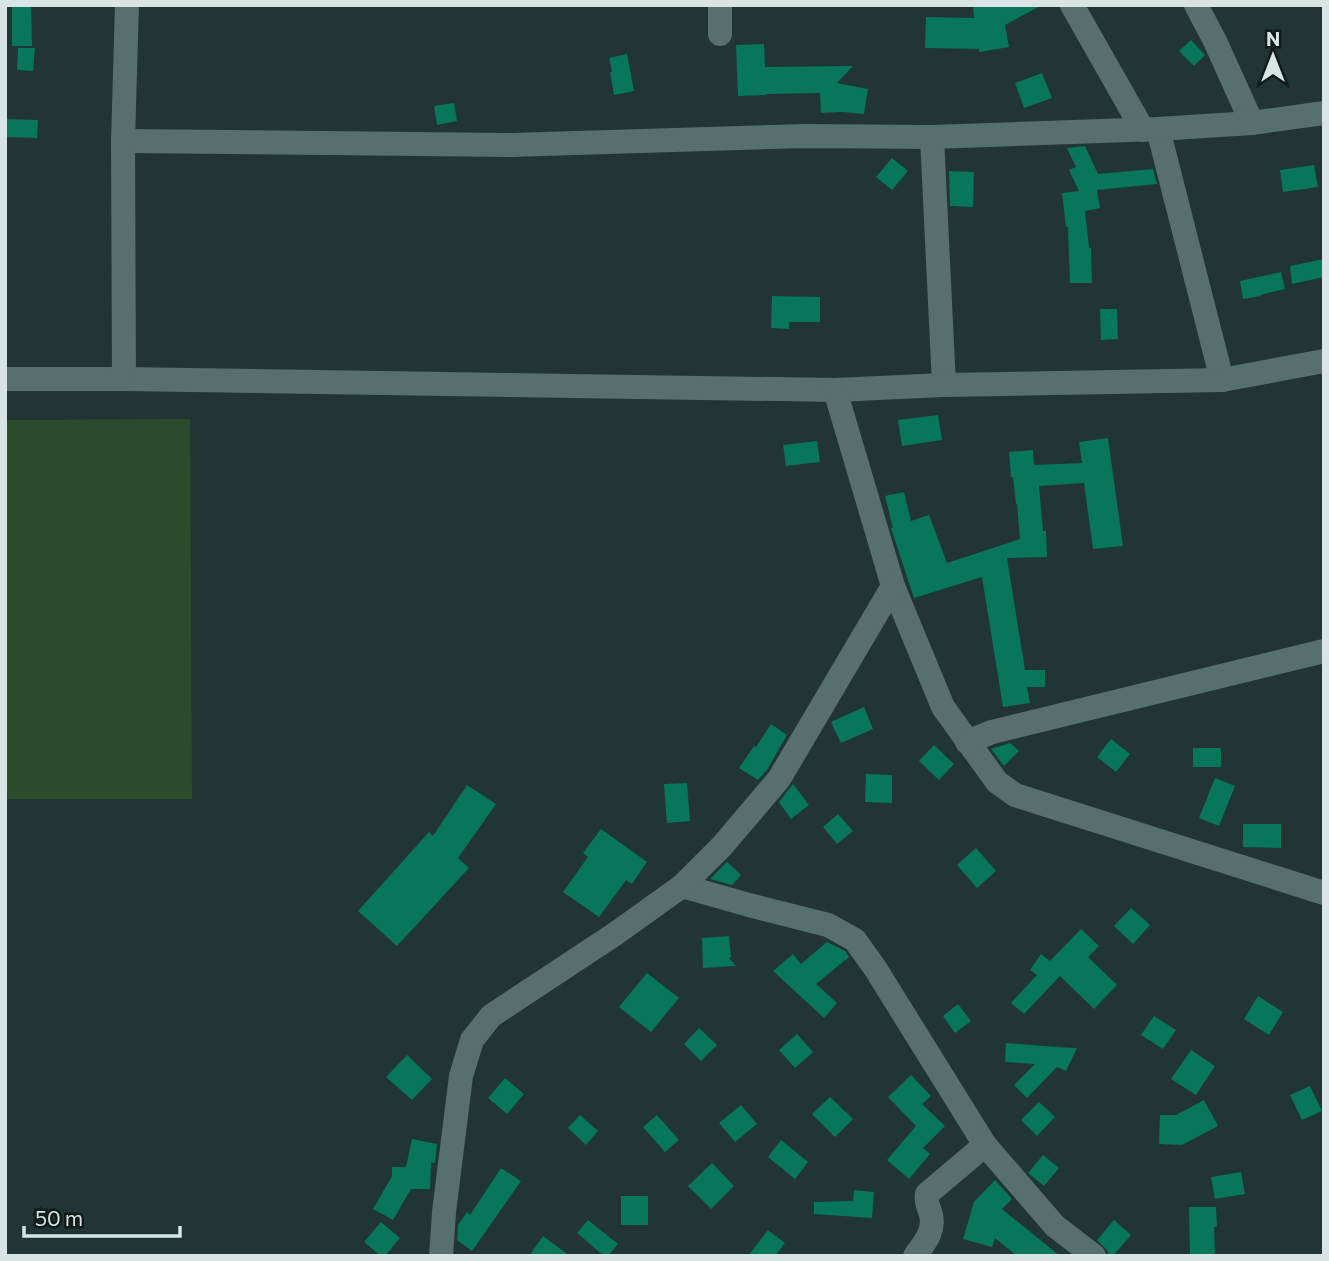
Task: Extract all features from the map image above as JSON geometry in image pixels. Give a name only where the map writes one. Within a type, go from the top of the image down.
[{"type":"street","points":[[124,379],[123,141],[127,5]]},
{"type":"street","points":[[720,5],[720,34]]},
{"type":"street","points":[[1072,5],[1150,129],[1222,380]]},
{"type":"street","points":[[1196,5],[1252,123]]},
{"type":"street","points":[[123,141],[511,145],[806,136],[932,137],[1252,123],[1324,113]]},
{"type":"street","points":[[932,137],[944,386]]},
{"type":"street","points":[[5,379],[835,390],[1222,380],[1324,362]]},
{"type":"street","points":[[835,390],[894,586],[943,707],[997,782],[1015,795],[1324,893]]},
{"type":"street","points":[[441,1256],[461,1076],[472,1040],[491,1016],[682,886],[722,846],[779,779],[894,586]]},
{"type":"street","points":[[967,742],[992,732],[1324,651]]},
{"type":"street","points":[[682,886],[828,925],[855,940],[985,1145],[1055,1226],[1094,1256]]},
{"type":"street","points":[[915,1256],[932,1231],[927,1194],[985,1145]]},
{"type":"green space","points":[[190,419],[192,799],[5,799],[5,420]]},
{"type":"building","points":[[12,5],[31,5],[32,46],[12,46]]},
{"type":"building","points":[[973,5],[1042,5],[1005,25],[1009,47],[979,52],[979,49],[925,48],[926,17],[974,18]]},
{"type":"building","points":[[1191,40],[1205,55],[1194,66],[1179,51]]},
{"type":"building","points":[[764,44],[765,67],[853,66],[837,83],[868,89],[864,114],[821,113],[820,93],[738,96],[736,45]]},
{"type":"building","points":[[18,48],[35,48],[33,71],[17,70]]},
{"type":"building","points":[[627,54],[634,91],[614,95],[609,58]]},
{"type":"building","points":[[1042,73],[1052,98],[1024,108],[1015,83]]},
{"type":"building","points":[[454,103],[457,121],[437,125],[434,106]]},
{"type":"building","points":[[5,119],[38,120],[37,138],[5,137]]},
{"type":"building","points":[[1085,146],[1098,174],[1153,169],[1157,184],[1097,190],[1100,208],[1085,211],[1091,248],[1092,283],[1070,283],[1068,227],[1062,193],[1079,191],[1069,170],[1076,167],[1067,148]]},
{"type":"building","points":[[892,158],[908,171],[892,190],[876,177]]},
{"type":"building","points":[[1314,165],[1318,187],[1283,192],[1280,170]]},
{"type":"building","points":[[949,171],[974,172],[973,207],[950,206]]},
{"type":"building","points":[[1324,259],[1324,277],[1292,284],[1290,266]]},
{"type":"building","points":[[1281,272],[1285,289],[1243,299],[1240,281]]},
{"type":"building","points":[[772,296],[820,297],[820,322],[789,322],[789,329],[771,328]]},
{"type":"building","points":[[1100,309],[1117,309],[1118,339],[1101,340]]},
{"type":"building","points":[[938,415],[942,440],[902,446],[898,420]]},
{"type":"building","points":[[1108,438],[1123,546],[1093,549],[1084,483],[1039,486],[1047,557],[1007,558],[1025,670],[1045,670],[1045,687],[1027,687],[1030,703],[1003,707],[982,577],[914,598],[891,528],[885,496],[904,492],[911,521],[929,515],[947,563],[1020,539],[1009,452],[1033,450],[1034,465],[1082,463],[1079,442]]},
{"type":"building","points":[[817,441],[820,462],[786,466],[783,445]]},
{"type":"building","points":[[864,707],[873,729],[841,743],[831,722]]},
{"type":"building","points":[[771,724],[787,735],[767,770],[758,780],[739,768]]},
{"type":"building","points":[[1111,739],[1130,754],[1116,772],[1097,757]]},
{"type":"building","points":[[1010,743],[1019,751],[1004,766],[991,749]]},
{"type":"building","points":[[934,745],[954,764],[939,780],[919,761]]},
{"type":"building","points":[[1193,748],[1221,748],[1221,767],[1193,767]]},
{"type":"building","points":[[866,774],[892,775],[892,803],[865,802]]},
{"type":"building","points":[[1215,778],[1235,786],[1219,826],[1199,818]]},
{"type":"building","points":[[687,783],[690,821],[667,823],[664,784]]},
{"type":"building","points":[[793,784],[809,805],[791,819],[779,802]]},
{"type":"building","points":[[467,785],[496,804],[458,858],[469,868],[397,946],[358,911],[429,832],[433,836]]},
{"type":"building","points":[[838,814],[853,831],[837,844],[823,827]]},
{"type":"building","points":[[1243,824],[1281,824],[1281,848],[1243,847]]},
{"type":"building","points":[[601,829],[647,862],[632,884],[626,880],[599,917],[563,892],[588,857],[583,853]]},
{"type":"building","points":[[976,848],[996,871],[977,888],[957,865]]},
{"type":"building","points":[[727,862],[741,875],[732,885],[710,879]]},
{"type":"building","points":[[1131,908],[1150,925],[1133,944],[1114,926]]},
{"type":"building","points":[[1081,929],[1099,946],[1088,957],[1117,985],[1094,1009],[1060,976],[1024,1014],[1011,1003],[1037,975],[1030,970],[1041,954],[1050,961]]},
{"type":"building","points":[[729,936],[729,958],[736,966],[703,968],[702,938]]},
{"type":"building","points":[[827,942],[845,951],[849,957],[816,984],[837,1003],[824,1018],[773,971],[793,954],[801,964]]},
{"type":"building","points":[[647,973],[679,998],[651,1032],[619,1007]]},
{"type":"building","points":[[1258,996],[1283,1012],[1269,1035],[1244,1019]]},
{"type":"building","points":[[958,1004],[971,1021],[955,1033],[943,1016]]},
{"type":"building","points":[[1154,1016],[1176,1030],[1163,1049],[1141,1035]]},
{"type":"building","points":[[699,1028],[717,1045],[701,1061],[684,1044]]},
{"type":"building","points":[[797,1034],[813,1052],[795,1068],[779,1050]]},
{"type":"building","points":[[1006,1043],[1077,1048],[1066,1071],[1057,1067],[1027,1098],[1014,1085],[1035,1064],[1005,1062]]},
{"type":"building","points":[[1191,1050],[1215,1066],[1196,1095],[1171,1079]]},
{"type":"building","points":[[407,1055],[432,1079],[412,1100],[386,1077]]},
{"type":"building","points":[[911,1075],[931,1096],[922,1104],[945,1126],[923,1148],[930,1154],[909,1179],[887,1160],[916,1126],[888,1097]]},
{"type":"building","points":[[505,1078],[524,1094],[507,1114],[488,1098]]},
{"type":"building","points":[[1310,1086],[1322,1111],[1302,1120],[1290,1095]]},
{"type":"building","points":[[830,1097],[853,1119],[835,1137],[812,1114]]},
{"type":"building","points":[[1204,1100],[1218,1126],[1182,1145],[1159,1144],[1160,1115],[1176,1115]]},
{"type":"building","points":[[1039,1102],[1055,1117],[1037,1136],[1021,1120]]},
{"type":"building","points":[[741,1105],[757,1124],[735,1142],[719,1123]]},
{"type":"building","points":[[580,1115],[598,1131],[586,1145],[568,1128]]},
{"type":"building","points":[[657,1115],[679,1140],[665,1152],[643,1127]]},
{"type":"building","points":[[412,1139],[437,1144],[435,1163],[431,1162],[430,1189],[411,1189],[393,1220],[373,1209],[392,1176],[392,1167],[406,1167]]},
{"type":"building","points":[[781,1140],[808,1162],[795,1179],[768,1157]]},
{"type":"building","points":[[1043,1155],[1059,1168],[1044,1186],[1028,1173]]},
{"type":"building","points":[[712,1163],[734,1186],[711,1209],[688,1186]]},
{"type":"building","points":[[501,1168],[521,1181],[472,1251],[457,1240],[458,1225],[467,1212],[470,1215]]},
{"type":"building","points":[[1241,1172],[1245,1194],[1215,1199],[1211,1177]]},
{"type":"building","points":[[995,1180],[1012,1199],[1002,1209],[1060,1256],[1017,1256],[995,1238],[992,1247],[963,1239],[974,1202]]},
{"type":"building","points":[[854,1190],[874,1192],[872,1218],[814,1214],[814,1202],[853,1201]]},
{"type":"building","points":[[621,1196],[648,1196],[648,1225],[621,1225]]},
{"type":"building","points":[[1189,1207],[1216,1207],[1215,1256],[1190,1256]]},
{"type":"building","points":[[588,1220],[618,1244],[608,1256],[604,1256],[577,1233]]},
{"type":"building","points":[[1114,1220],[1131,1235],[1113,1256],[1109,1256],[1097,1240]]},
{"type":"building","points":[[381,1222],[400,1238],[385,1256],[381,1256],[364,1242]]},
{"type":"building","points":[[768,1230],[785,1243],[775,1256],[748,1256]]},
{"type":"building","points":[[543,1236],[570,1256],[529,1256]]}]
